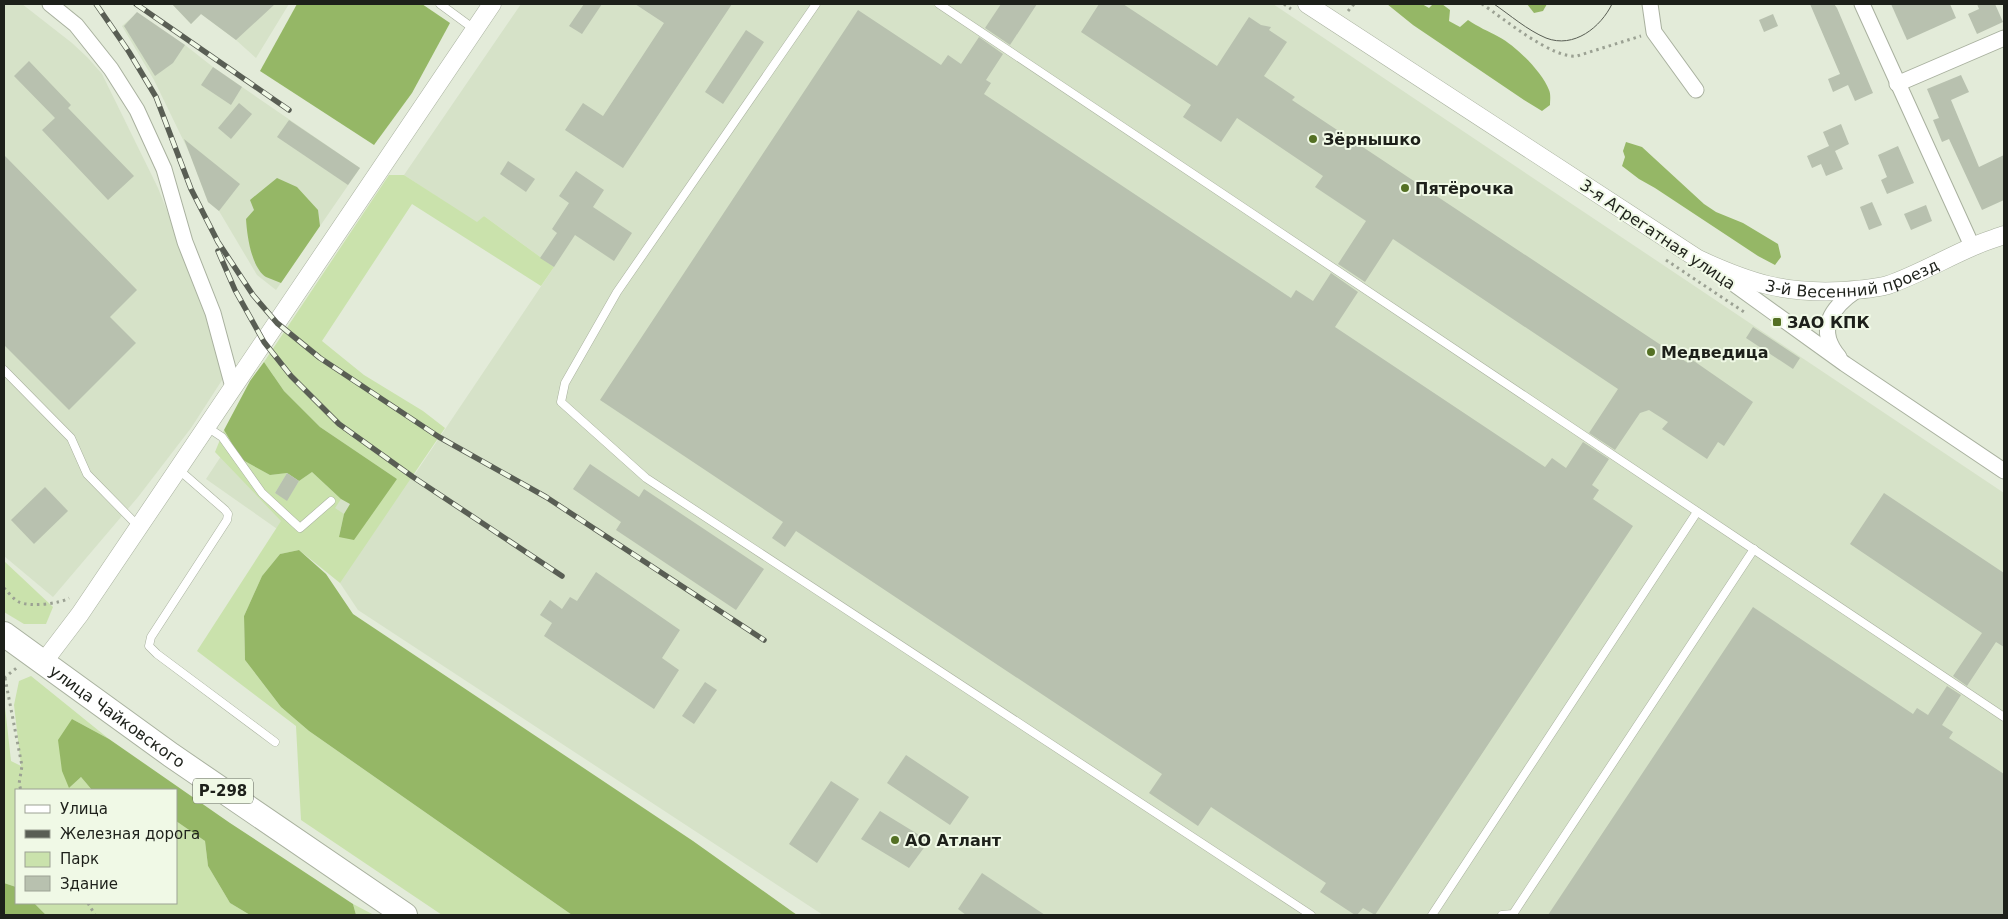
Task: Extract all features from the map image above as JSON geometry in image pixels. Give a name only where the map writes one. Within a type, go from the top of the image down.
[{"type":"highway","name":"улица Чайковского","points":[[4,634],[42,664],[171,755],[405,915]]},
{"type":"street","points":[[50,4],[76,25],[111,69],[137,110],[164,169],[185,242],[213,313],[234,387]]},
{"type":"street","points":[[42,664],[80,614],[492,4]]},
{"type":"street","name":"3-я Агрегатная улица","points":[[1307,4],[1698,259],[1845,364],[2004,471]]},
{"type":"street","points":[[1650,4],[1654,32],[1696,90]]},
{"type":"street","points":[[1862,4],[1972,246]]},
{"type":"street","points":[[1898,84],[2004,38]]},
{"type":"street","name":"3-й Весенний проезд","points":[[1698,259],[1735,276],[1778,289],[1819,292],[1858,290],[1886,285],[1911,276],[1972,246],[2004,235]]},
{"type":"street","points":[[1845,364],[1834,351],[1828,337],[1828,323],[1834,310],[1844,299],[1858,290]]},
{"type":"lane","points":[[440,4],[474,30]]},
{"type":"lane","points":[[816,4],[617,292],[565,383],[560,402],[646,478],[1311,915]]},
{"type":"lane","points":[[939,4],[2004,717]]},
{"type":"lane","points":[[4,370],[71,438],[87,474],[139,527]]},
{"type":"lane","points":[[207,426],[222,437],[262,493],[300,528],[331,501]]},
{"type":"lane","points":[[178,469],[228,514],[227,520],[151,637],[150,646],[157,654],[275,742]]},
{"type":"lane","points":[[1432,915],[1698,512]]},
{"type":"lane","points":[[1502,915],[1513,914],[1754,550]]},
{"type":"path","points":[[1482,4],[1539,44],[1573,57],[1654,32]]},
{"type":"path","points":[[4,588],[19,602],[42,604],[58,603],[74,594]]},
{"type":"path","points":[[4,678],[22,766],[19,784],[21,789]]},
{"type":"path","points":[[89,904],[95,915]]},
{"type":"shaded area","points":[[4,4],[22,4],[72,43],[102,74],[158,188],[206,309],[226,374],[191,428],[138,497],[53,597],[4,556]]},
{"type":"shaded area","points":[[172,4],[289,4],[256,58],[236,40],[201,14],[191,24]]},
{"type":"shaded area","points":[[521,4],[1273,4],[2004,493],[2004,915],[823,915],[358,610],[340,583],[337,571],[206,479],[278,370],[413,477],[554,267],[484,216],[477,223],[404,175]]},
{"type":"shaded area","points":[[137,13],[360,168],[276,290],[257,275],[219,211],[208,202],[190,154],[154,80],[122,26]]},
{"type":"green space","points":[[297,4],[422,4],[450,23],[412,93],[374,145],[260,71]]},
{"type":"green space","points":[[1387,4],[1422,4],[1429,8],[1433,4],[1442,4],[1450,10],[1449,21],[1460,27],[1468,20],[1506,41],[1528,60],[1541,75],[1550,92],[1550,105],[1542,111],[1524,100],[1413,25]]},
{"type":"green space","points":[[1527,4],[1547,4],[1543,11],[1534,13]]},
{"type":"green space","points":[[1626,142],[1642,147],[1704,204],[1716,212],[1743,223],[1778,244],[1781,257],[1775,265],[1639,179],[1622,166]]},
{"type":"green space","points":[[389,175],[404,175],[477,222],[484,216],[554,267],[541,286],[412,204],[322,341],[364,375],[423,411],[445,428],[340,583],[299,550],[280,554],[262,576],[244,616],[245,660],[281,707],[309,731],[572,915],[442,915],[301,820],[296,726],[197,651],[281,521],[215,452],[224,430],[241,459],[270,475],[287,473],[275,493],[287,500],[299,481],[312,472],[341,499],[335,508],[344,514],[339,536],[397,479],[320,427],[284,391],[264,362]]},
{"type":"green space","points":[[277,178],[297,187],[318,210],[320,226],[281,283],[266,277],[257,266],[249,242],[246,219],[254,210],[250,200]]},
{"type":"green space","points":[[264,362],[284,391],[320,427],[397,479],[354,540],[339,537],[344,514],[350,504],[341,499],[312,472],[299,481],[287,473],[270,475],[241,459],[224,430],[250,381]]},
{"type":"green space","points":[[299,550],[326,574],[353,614],[693,841],[797,915],[572,915],[309,731],[281,707],[245,660],[244,616],[262,576],[280,554]]},
{"type":"green space","points":[[4,561],[53,607],[46,624],[24,624],[4,612]]},
{"type":"green space","points":[[31,676],[109,739],[72,719],[69,788],[81,777],[91,789],[15,789],[15,887],[4,883],[4,698],[11,761],[21,766],[14,705],[19,681]]},
{"type":"green space","points":[[72,719],[109,739],[230,823],[353,904],[356,915],[250,915],[230,903],[208,866],[205,841],[178,822],[178,789],[91,789],[81,777],[69,788],[62,771],[58,740]]},
{"type":"green space","points":[[178,822],[205,841],[208,866],[230,903],[250,915],[46,915],[35,904],[178,904]]},
{"type":"green space","points":[[4,883],[15,887],[15,904],[35,904],[46,915],[4,915]]},
{"type":"green space","points":[[353,904],[374,915],[356,915]]},
{"type":"building","points":[[172,4],[275,4],[236,40],[201,14],[191,24]]},
{"type":"building","points":[[584,4],[602,4],[582,34],[569,26]]},
{"type":"building","points":[[635,4],[732,4],[623,168],[565,130],[583,103],[603,116],[664,23]]},
{"type":"building","points":[[1001,4],[1037,4],[1010,45],[985,28]]},
{"type":"building","points":[[1099,4],[1123,4],[1217,66],[1249,17],[1261,25],[1271,27],[1269,30],[1287,42],[1264,76],[1295,97],[1292,100],[1688,363],[1691,359],[1753,402],[1724,446],[1718,442],[1707,459],[1662,429],[1668,422],[1649,410],[1640,413],[1615,450],[1589,433],[1618,389],[1393,239],[1365,282],[1338,264],[1366,221],[1315,187],[1323,176],[1237,118],[1221,142],[1183,117],[1191,105],[1081,32]]},
{"type":"building","points":[[1810,4],[1834,4],[1837,8],[1873,93],[1855,101],[1848,85],[1833,92],[1828,79],[1840,74]]},
{"type":"building","points":[[1891,4],[1950,4],[1956,18],[1907,40]]},
{"type":"building","points":[[1977,4],[1995,4],[2003,22],[1977,34],[1968,14],[1979,9]]},
{"type":"building","points":[[858,10],[941,65],[948,55],[961,64],[979,37],[1003,54],[986,80],[991,83],[984,94],[1291,298],[1296,290],[1313,301],[1331,273],[1358,292],[1335,327],[1545,467],[1552,458],[1566,468],[1583,442],[1609,459],[1592,485],[1599,490],[1593,499],[1633,526],[1375,915],[1363,908],[1355,915],[1320,892],[1326,883],[1211,807],[1198,826],[1149,793],[1162,774],[796,531],[785,547],[772,538],[783,522],[600,400]]},
{"type":"building","points":[[137,12],[185,45],[173,63],[155,76],[124,26]]},
{"type":"building","points":[[1773,14],[1778,26],[1764,32],[1759,20]]},
{"type":"building","points":[[746,30],[764,42],[723,104],[705,92]]},
{"type":"building","points":[[29,61],[71,105],[68,108],[134,176],[108,200],[42,130],[55,118],[14,76]]},
{"type":"building","points":[[213,67],[242,87],[231,105],[201,85]]},
{"type":"building","points":[[1961,75],[1969,92],[1951,100],[1979,167],[2004,155],[2004,200],[1982,210],[1949,139],[1942,142],[1933,120],[1939,118],[1927,89]]},
{"type":"building","points":[[239,103],[252,114],[231,139],[218,128]]},
{"type":"building","points":[[289,120],[360,168],[348,185],[277,137]]},
{"type":"building","points":[[1841,124],[1849,144],[1835,151],[1843,169],[1826,176],[1821,164],[1812,168],[1807,156],[1829,146],[1823,132]]},
{"type":"building","points":[[184,139],[240,184],[219,211],[208,202]]},
{"type":"building","points":[[1898,146],[1914,183],[1887,194],[1881,180],[1887,177],[1878,155]]},
{"type":"building","points":[[4,155],[137,290],[110,317],[136,343],[69,410],[4,345]]},
{"type":"building","points":[[508,161],[535,179],[526,192],[500,174]]},
{"type":"building","points":[[576,171],[604,190],[593,207],[632,233],[614,261],[575,235],[554,267],[540,258],[557,233],[552,229],[569,203],[559,196]]},
{"type":"building","points":[[1872,202],[1882,225],[1869,230],[1860,207]]},
{"type":"building","points":[[1926,205],[1932,221],[1911,230],[1904,214]]},
{"type":"building","points":[[1753,327],[1800,358],[1793,369],[1746,338]]},
{"type":"building","points":[[590,464],[639,497],[644,489],[764,569],[736,610],[616,530],[621,522],[573,489]]},
{"type":"building","points":[[287,473],[299,481],[287,501],[275,493]]},
{"type":"building","points":[[45,487],[68,511],[34,544],[11,520]]},
{"type":"building","points":[[1884,493],[2004,573],[2004,647],[1996,642],[1967,686],[1953,676],[1982,633],[1850,544]]},
{"type":"building","points":[[596,572],[680,630],[662,658],[679,670],[654,709],[544,636],[552,623],[540,615],[550,600],[562,609],[570,597],[577,601]]},
{"type":"building","points":[[1753,607],[1913,714],[1917,708],[1928,715],[1947,686],[1961,695],[1942,725],[1953,732],[1949,738],[2004,774],[2004,915],[1548,915]]},
{"type":"building","points":[[705,682],[717,690],[694,724],[682,716]]},
{"type":"building","points":[[906,755],[969,797],[950,825],[887,783]]},
{"type":"building","points":[[831,781],[859,799],[817,863],[789,844]]},
{"type":"building","name":"АО Атлант","points":[[880,811],[929,841],[909,868],[861,839]]},
{"type":"building","points":[[982,873],[1045,915],[966,915],[958,909]]},
{"type":"tram line","points":[[1494,4],[1532,31],[1556,41],[1567,41],[1585,34],[1601,21],[1612,4]]},
{"type":"railway","points":[[96,4],[129,52],[156,97],[191,189],[218,242],[253,295],[277,323],[320,358],[439,437],[546,497],[764,640]]},
{"type":"railway","points":[[136,4],[289,110]]},
{"type":"railway","points":[[218,251],[235,290],[264,342],[291,376],[339,424],[413,477],[562,576]]},
{"type":"place","name":"Зёрнышко","points":[[1313,139]]},
{"type":"place","name":"Пятёрочка","points":[[1405,188]]},
{"type":"place","name":"ЗАО КПК","points":[[1777,322]]},
{"type":"place","name":"Медведица","points":[[1651,352]]},
{"type":"place","name":"АО Атлант","points":[[895,840]]}]
